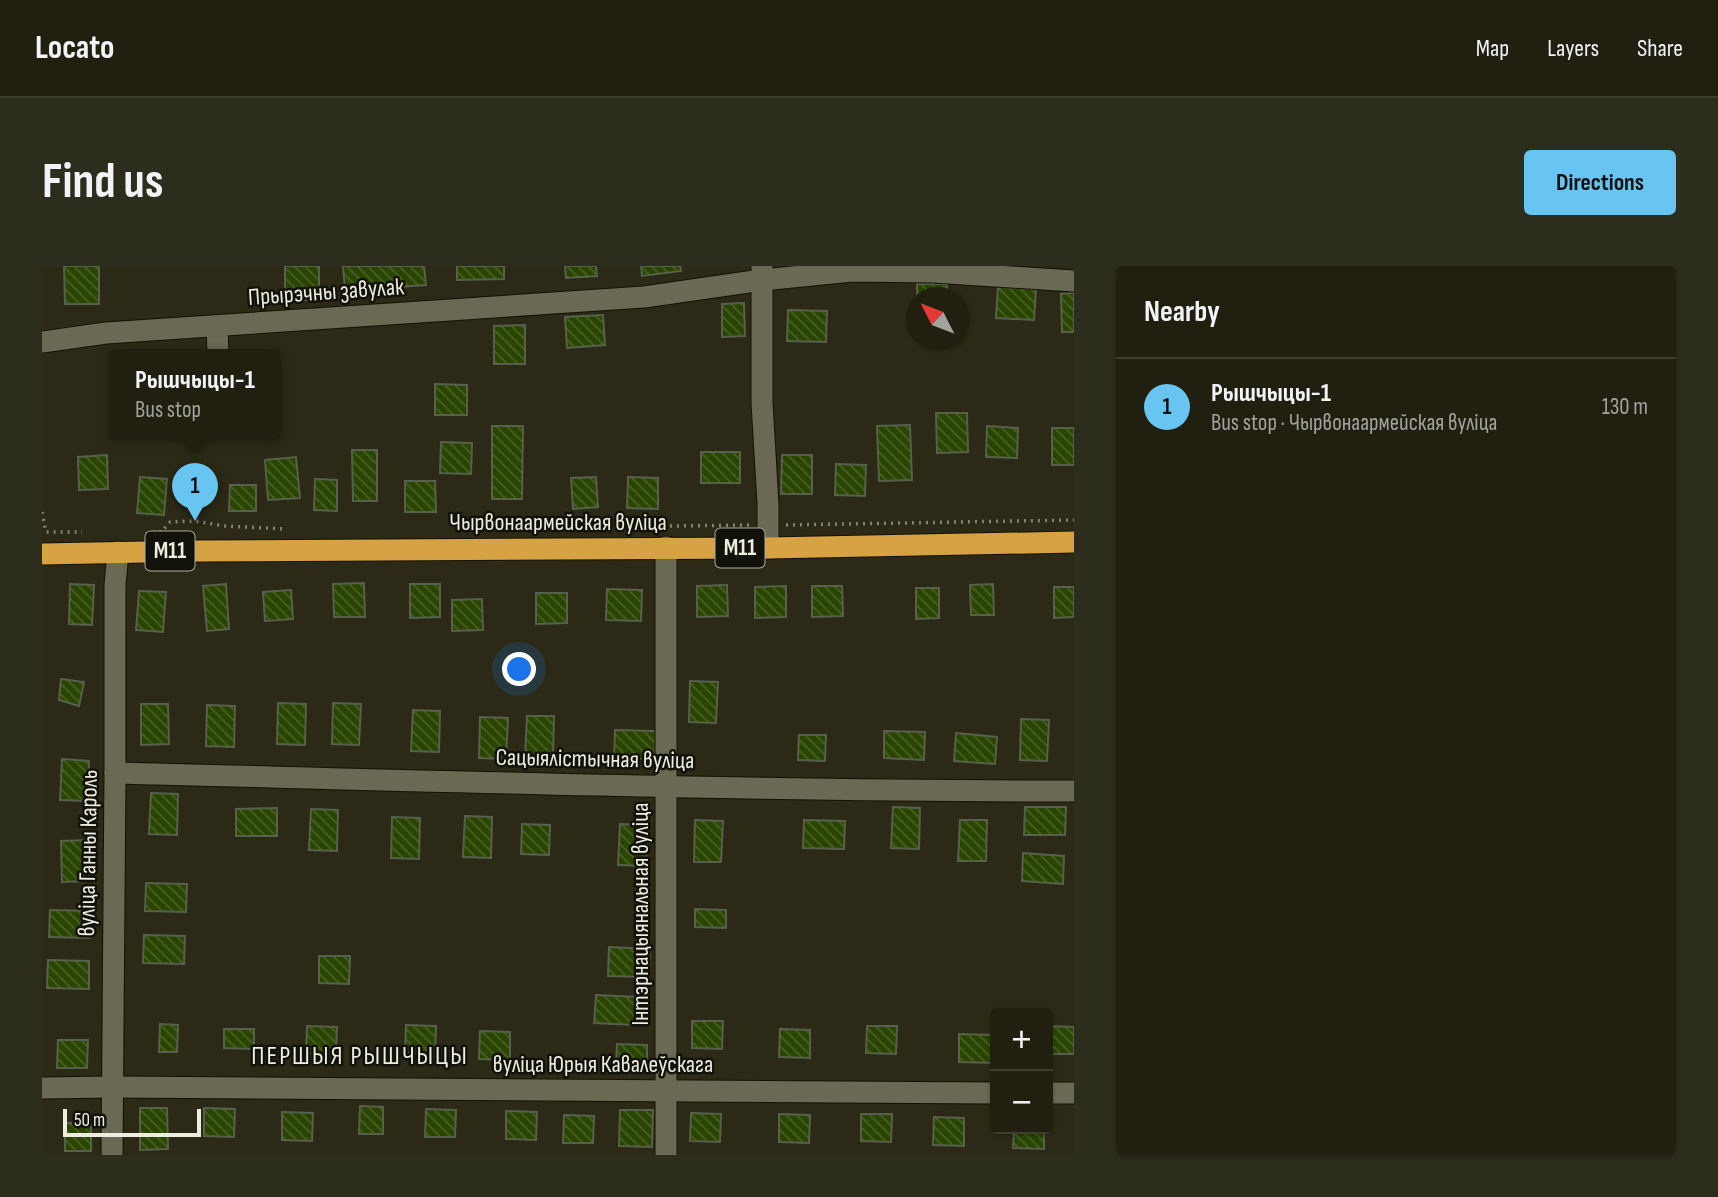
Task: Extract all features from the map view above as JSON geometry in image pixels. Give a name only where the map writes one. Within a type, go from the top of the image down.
[{"type":"highway","name":"Чырвонаармейская вуліца","points":[[42,554],[768,548],[1074,542]]},
{"type":"street","name":"Прырэчны завулак","points":[[42,342],[106,333],[643,297],[762,273],[933,272],[1074,281]]},
{"type":"street","points":[[762,273],[762,402],[768,548]]},
{"type":"street","points":[[217,326],[218,349]]},
{"type":"street","name":"Інтэрнацыянальная вуліца","points":[[666,547],[666,1155]]},
{"type":"street","name":"вуліца Ганны Кароль","points":[[112,1155],[114,585],[118,552]]},
{"type":"street","name":"Сацыялістычная вуліца","points":[[115,773],[667,787],[1074,791]]},
{"type":"street","name":"вуліца Юрыя Кавалеўскага","points":[[42,1088],[990,1093]]},
{"type":"street","points":[[1053,1093],[1074,1093]]},
{"type":"path","points":[[506,528],[1074,520]]},
{"type":"building","points":[[64,266],[99,266],[99,304],[65,304]]},
{"type":"building","points":[[285,266],[319,266],[319,300],[285,300]]},
{"type":"building","points":[[343,266],[424,266],[426,285],[345,291]]},
{"type":"building","points":[[457,266],[504,266],[504,279],[457,280]]},
{"type":"building","points":[[565,266],[596,266],[597,276],[566,278]]},
{"type":"building","points":[[641,266],[680,266],[681,271],[642,276]]},
{"type":"building","points":[[917,284],[947,284],[947,287],[917,287]]},
{"type":"building","points":[[998,287],[1036,289],[1034,320],[996,318]]},
{"type":"building","points":[[1074,293],[1074,332],[1062,332],[1061,294]]},
{"type":"building","points":[[744,303],[745,336],[722,337],[722,304]]},
{"type":"building","points":[[788,310],[827,311],[826,342],[787,341]]},
{"type":"building","points":[[603,315],[605,345],[567,348],[565,317]]},
{"type":"building","points":[[525,325],[525,364],[494,364],[494,326]]},
{"type":"building","points":[[435,384],[467,385],[467,415],[435,415]]},
{"type":"building","points":[[936,413],[967,413],[968,452],[937,453]]},
{"type":"building","points":[[910,425],[912,480],[879,481],[877,426]]},
{"type":"building","points":[[492,426],[523,426],[522,499],[492,499]]},
{"type":"building","points":[[987,426],[1018,428],[1017,458],[986,457]]},
{"type":"building","points":[[1052,428],[1074,428],[1074,465],[1052,465]]},
{"type":"building","points":[[441,442],[472,443],[471,474],[440,473]]},
{"type":"building","points":[[352,450],[377,450],[377,501],[353,501]]},
{"type":"building","points":[[701,452],[740,452],[740,483],[701,483]]},
{"type":"building","points":[[107,455],[108,489],[79,490],[78,457]]},
{"type":"building","points":[[782,455],[812,455],[812,494],[781,494]]},
{"type":"building","points":[[296,457],[300,498],[268,500],[265,460]]},
{"type":"building","points":[[836,464],[866,465],[865,496],[835,495]]},
{"type":"building","points":[[140,477],[167,479],[164,515],[137,513]]},
{"type":"building","points":[[596,477],[598,507],[573,509],[571,478]]},
{"type":"building","points":[[628,477],[658,478],[658,509],[627,508]]},
{"type":"building","points":[[315,479],[337,480],[337,511],[314,510]]},
{"type":"building","points":[[405,481],[435,481],[436,512],[405,512]]},
{"type":"building","points":[[230,485],[256,485],[256,511],[229,511]]},
{"type":"building","points":[[364,583],[365,617],[334,617],[333,584]]},
{"type":"building","points":[[70,584],[94,585],[92,625],[69,624]]},
{"type":"building","points":[[226,584],[229,629],[207,631],[203,586]]},
{"type":"building","points":[[410,584],[440,584],[440,617],[410,618]]},
{"type":"building","points":[[993,584],[994,615],[971,615],[970,585]]},
{"type":"building","points":[[727,585],[728,616],[697,617],[697,586]]},
{"type":"building","points":[[786,586],[786,617],[755,618],[755,587]]},
{"type":"building","points":[[812,586],[842,586],[843,616],[812,617]]},
{"type":"building","points":[[1054,587],[1074,587],[1074,617],[1054,618]]},
{"type":"building","points":[[916,588],[939,588],[939,618],[916,619]]},
{"type":"building","points":[[607,589],[642,590],[641,621],[606,620]]},
{"type":"building","points":[[291,590],[293,619],[265,621],[263,592]]},
{"type":"building","points":[[139,591],[166,592],[163,632],[136,630]]},
{"type":"building","points":[[536,593],[567,593],[567,623],[536,624]]},
{"type":"building","points":[[482,599],[483,630],[452,631],[452,600]]},
{"type":"building","points":[[61,679],[84,682],[79,706],[59,700]]},
{"type":"building","points":[[690,681],[718,682],[716,723],[689,722]]},
{"type":"building","points":[[278,703],[306,704],[305,745],[277,744]]},
{"type":"building","points":[[333,703],[361,704],[359,745],[332,744]]},
{"type":"building","points":[[141,704],[168,704],[169,744],[141,745]]},
{"type":"building","points":[[207,705],[235,706],[234,747],[206,746]]},
{"type":"building","points":[[413,710],[440,711],[439,752],[411,751]]},
{"type":"building","points":[[527,716],[554,716],[553,757],[525,757]]},
{"type":"building","points":[[480,717],[508,718],[506,759],[479,758]]},
{"type":"building","points":[[1021,719],[1049,720],[1047,761],[1020,760]]},
{"type":"building","points":[[615,730],[656,731],[655,759],[614,758]]},
{"type":"building","points":[[884,731],[925,732],[924,760],[884,758]]},
{"type":"building","points":[[956,733],[997,737],[995,764],[954,761]]},
{"type":"building","points":[[799,735],[826,735],[825,761],[798,760]]},
{"type":"building","points":[[62,759],[89,761],[88,801],[60,800]]},
{"type":"building","points":[[151,793],[178,794],[177,835],[149,834]]},
{"type":"building","points":[[893,807],[920,808],[919,849],[891,848]]},
{"type":"building","points":[[1025,807],[1066,807],[1065,835],[1024,835]]},
{"type":"building","points":[[277,808],[277,836],[236,836],[236,809]]},
{"type":"building","points":[[311,809],[338,810],[337,851],[309,850]]},
{"type":"building","points":[[465,816],[492,817],[491,858],[463,857]]},
{"type":"building","points":[[392,817],[420,818],[419,859],[391,858]]},
{"type":"building","points":[[695,820],[723,821],[721,862],[694,862]]},
{"type":"building","points":[[804,820],[845,821],[844,849],[803,848]]},
{"type":"building","points":[[960,820],[987,820],[986,861],[958,861]]},
{"type":"building","points":[[522,824],[550,825],[549,855],[521,854]]},
{"type":"building","points":[[620,824],[647,825],[646,866],[618,865]]},
{"type":"building","points":[[89,840],[89,881],[62,882],[61,841]]},
{"type":"building","points":[[1023,853],[1064,856],[1063,884],[1022,881]]},
{"type":"building","points":[[146,883],[187,884],[186,912],[145,911]]},
{"type":"building","points":[[695,909],[726,910],[726,928],[695,927]]},
{"type":"building","points":[[50,910],[91,911],[90,938],[49,937]]},
{"type":"building","points":[[144,935],[185,936],[184,964],[143,963]]},
{"type":"building","points":[[609,947],[650,949],[649,977],[608,976]]},
{"type":"building","points":[[319,956],[350,956],[349,984],[319,983]]},
{"type":"building","points":[[48,960],[89,961],[89,989],[47,988]]},
{"type":"building","points":[[596,995],[637,997],[635,1025],[594,1023]]},
{"type":"building","points":[[692,1021],[723,1021],[722,1049],[692,1048]]},
{"type":"building","points":[[160,1024],[178,1025],[177,1052],[159,1052]]},
{"type":"building","points":[[406,1025],[436,1026],[435,1054],[405,1053]]},
{"type":"building","points":[[307,1026],[337,1027],[336,1054],[306,1054]]},
{"type":"building","points":[[867,1026],[897,1026],[896,1054],[866,1053]]},
{"type":"building","points":[[1053,1026],[1074,1027],[1074,1054],[1053,1054]]},
{"type":"building","points":[[224,1029],[254,1029],[254,1049],[224,1048]]},
{"type":"building","points":[[780,1029],[810,1030],[810,1058],[779,1057]]},
{"type":"building","points":[[480,1031],[510,1032],[510,1060],[479,1059]]},
{"type":"building","points":[[959,1034],[990,1035],[990,1063],[959,1062]]},
{"type":"building","points":[[58,1040],[88,1040],[87,1068],[57,1068]]},
{"type":"building","points":[[617,1044],[647,1045],[647,1064],[616,1064]]},
{"type":"building","points":[[360,1106],[383,1107],[383,1134],[359,1134]]},
{"type":"building","points":[[140,1108],[167,1108],[168,1149],[140,1150]]},
{"type":"building","points":[[204,1108],[235,1109],[234,1137],[204,1136]]},
{"type":"building","points":[[426,1109],[456,1110],[455,1137],[425,1137]]},
{"type":"building","points":[[620,1110],[653,1110],[652,1147],[619,1146]]},
{"type":"building","points":[[506,1111],[537,1112],[536,1140],[506,1139]]},
{"type":"building","points":[[282,1112],[313,1113],[312,1141],[282,1140]]},
{"type":"building","points":[[691,1113],[721,1114],[720,1142],[690,1141]]},
{"type":"building","points":[[779,1114],[810,1115],[809,1143],[779,1142]]},
{"type":"building","points":[[861,1114],[892,1114],[891,1142],[861,1141]]},
{"type":"building","points":[[564,1115],[594,1116],[593,1143],[563,1143]]},
{"type":"building","points":[[934,1117],[964,1118],[964,1146],[933,1145]]},
{"type":"building","points":[[65,1123],[91,1123],[91,1151],[65,1151]]},
{"type":"building","points":[[1014,1134],[1044,1134],[1044,1149],[1013,1148]]},
{"type":"place","name":"Рышчыцы-1","points":[[195,521]]},
{"type":"district","name":"ПЕРШЫЯ РЫШЧЫЦЫ","points":[[360,1056]]}]
